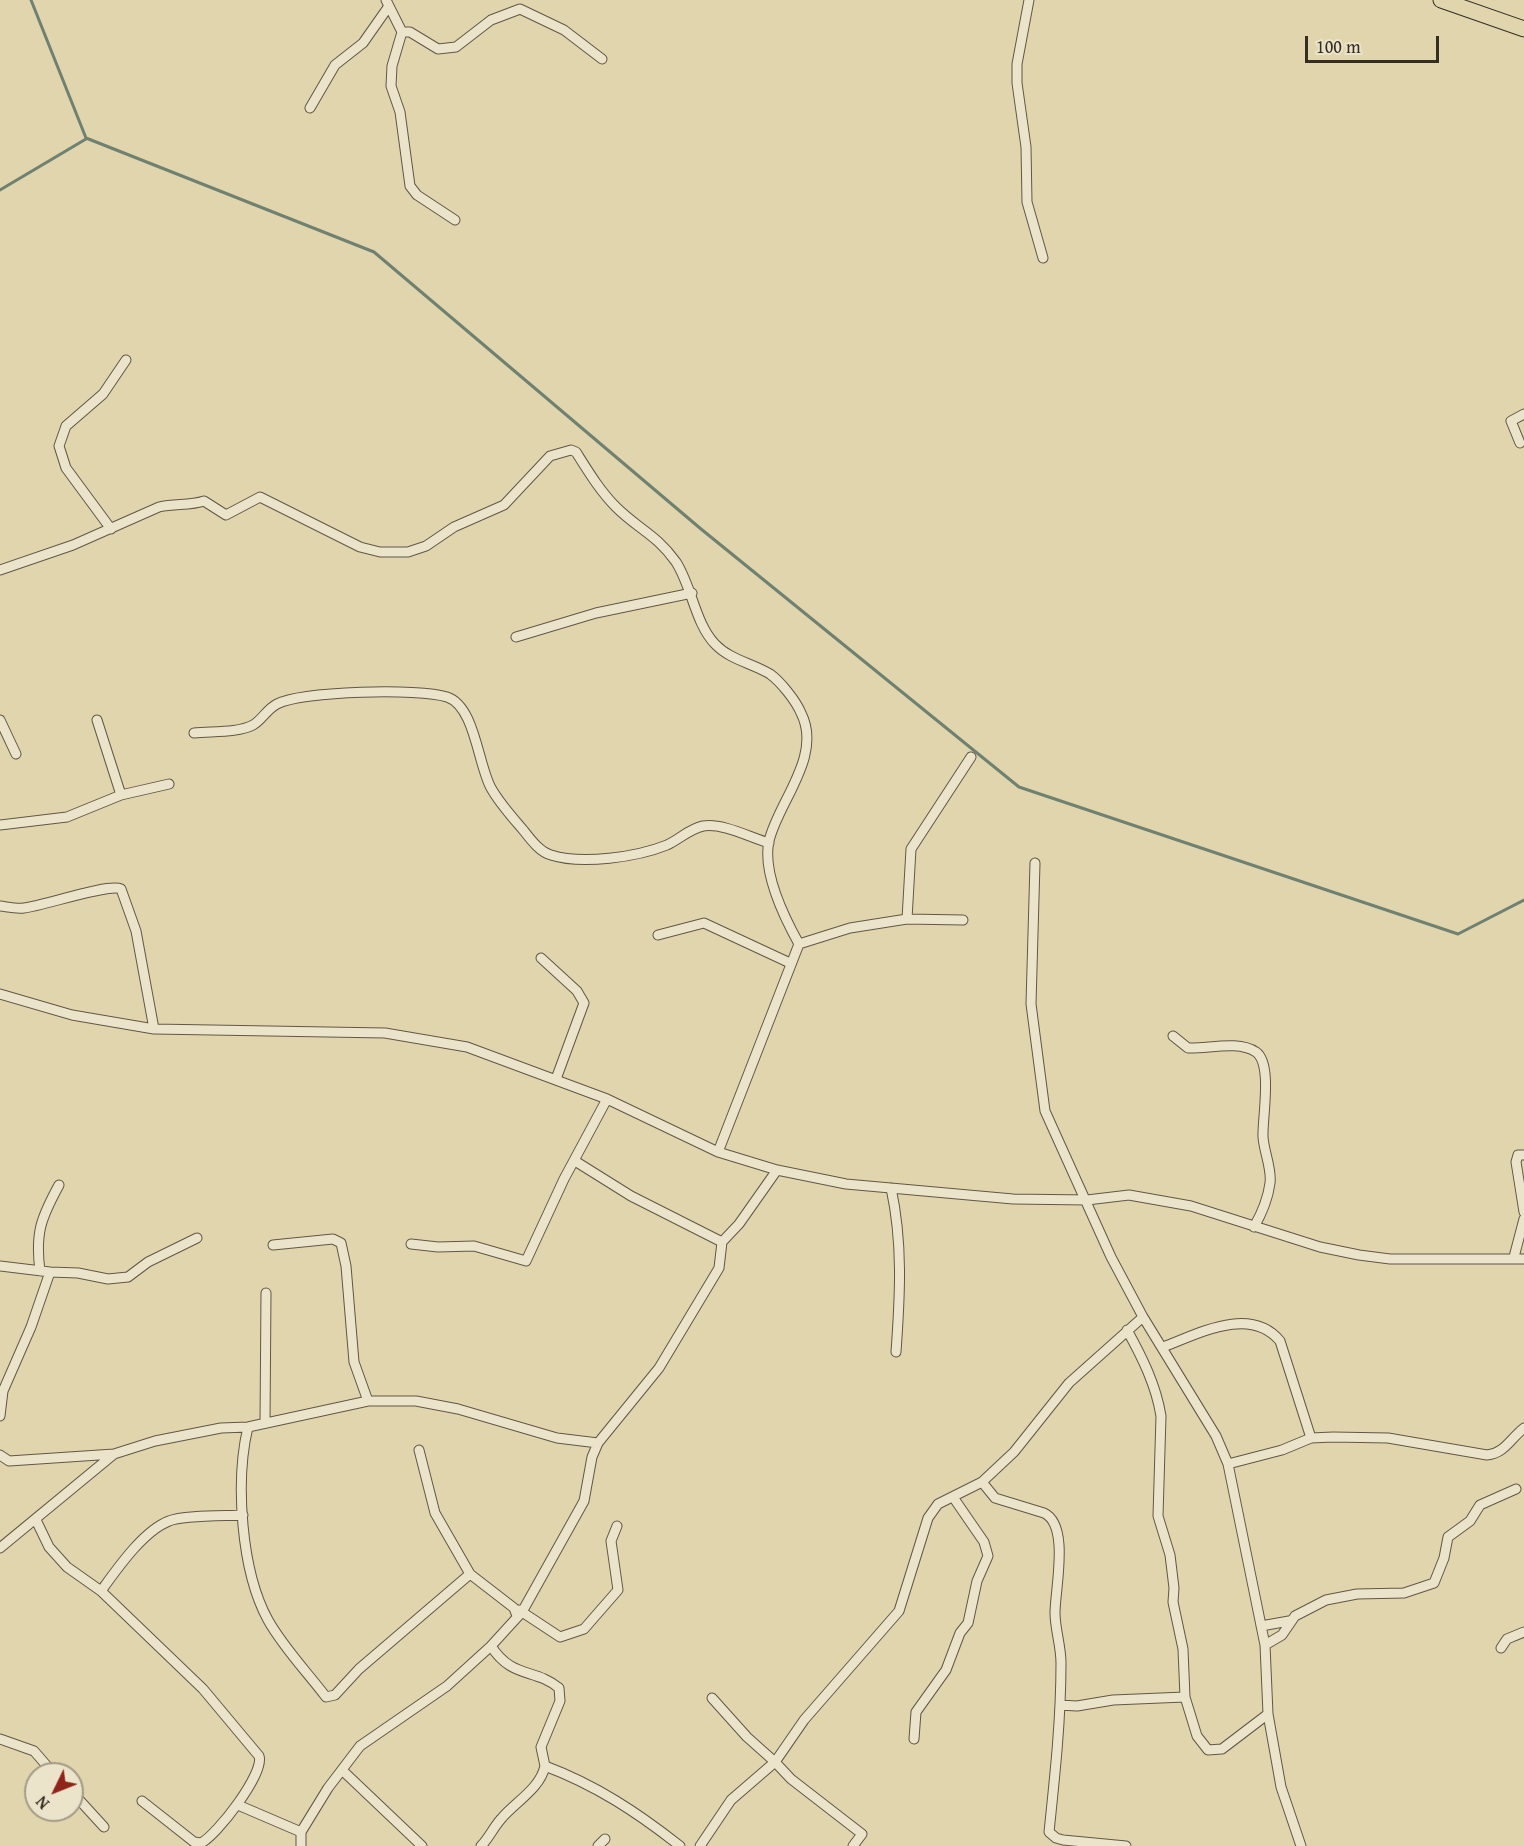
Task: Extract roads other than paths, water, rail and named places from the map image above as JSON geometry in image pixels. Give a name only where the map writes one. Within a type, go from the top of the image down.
[{"type":"highway","points":[[1441,0],[1524,29]]},
{"type":"street","points":[[1029,0],[1017,64],[1017,83],[1026,147],[1027,202],[1043,258]]},
{"type":"street","points":[[388,3],[402,32],[392,66],[391,86],[400,109],[410,186],[417,195],[454,220]]},
{"type":"street","points":[[310,108],[335,65],[363,43],[388,3]]},
{"type":"street","points":[[402,32],[410,32],[438,49],[456,48],[491,20],[520,9],[564,30],[602,59]]},
{"type":"street","points":[[111,529],[66,468],[59,446],[66,426],[103,394],[126,360]]},
{"type":"street","points":[[1520,443],[1511,421],[1524,414]]},
{"type":"street","points":[[0,570],[111,529],[169,504],[194,505],[204,501],[226,515],[260,497],[360,547],[380,552],[408,552],[426,546],[454,527],[504,505],[550,456],[572,450],[576,452],[597,484],[616,507],[661,543],[677,564],[713,642],[728,656],[771,675],[801,713],[806,727],[804,761],[793,788],[779,811],[769,843],[772,887],[799,944]]},
{"type":"street","points":[[516,637],[596,613],[692,593]]},
{"type":"street","points":[[194,733],[246,727],[254,724],[277,704],[307,695],[434,693],[451,698],[463,708],[490,786],[528,836],[548,855],[569,860],[624,856],[667,844],[692,829],[705,826],[715,826],[769,843]]},
{"type":"street","points":[[0,720],[16,754]]},
{"type":"street","points":[[97,720],[121,795]]},
{"type":"street","points":[[906,919],[911,849],[971,757]]},
{"type":"street","points":[[0,825],[67,817],[121,795],[169,784]]},
{"type":"street","points":[[1035,863],[1031,1004],[1045,1111],[1088,1200],[1111,1257],[1143,1317],[1216,1436],[1228,1464],[1265,1645],[1268,1714],[1281,1787],[1301,1846]]},
{"type":"street","points":[[0,906],[22,909],[60,902],[107,888],[121,889],[136,931],[154,1029]]},
{"type":"street","points":[[718,1152],[799,944],[850,928],[906,919],[963,920]]},
{"type":"street","points":[[658,935],[704,923],[790,963]]},
{"type":"street","points":[[541,958],[577,991],[584,1003],[555,1079]]},
{"type":"street","points":[[0,994],[72,1015],[154,1029],[385,1033],[467,1047],[607,1099],[718,1152],[777,1170],[846,1184],[1013,1199],[1088,1200],[1129,1195],[1163,1200],[1320,1247],[1389,1259],[1519,1258],[1524,1219]]},
{"type":"street","points":[[1173,1036],[1188,1048],[1222,1046],[1251,1050],[1259,1054],[1264,1062],[1266,1114],[1263,1136],[1270,1180],[1263,1211],[1254,1227]]},
{"type":"street","points":[[411,1244],[438,1247],[474,1246],[526,1261],[607,1099]]},
{"type":"street","points":[[1524,1155],[1518,1155],[1516,1162],[1524,1212]]},
{"type":"street","points":[[575,1161],[631,1196],[722,1242]]},
{"type":"street","points":[[300,1846],[301,1832],[360,1746],[447,1686],[491,1646],[518,1612],[584,1501],[592,1457],[598,1443],[658,1368],[719,1268],[722,1242],[739,1224],[777,1170]]},
{"type":"street","points":[[0,1416],[3,1391],[31,1327],[45,1272],[36,1244],[38,1227],[59,1185]]},
{"type":"street","points":[[891,1188],[899,1224],[901,1269],[897,1352]]},
{"type":"street","points":[[0,1266],[45,1272],[78,1273],[118,1280],[128,1277],[148,1262],[197,1238]]},
{"type":"street","points":[[273,1245],[333,1239],[341,1243],[346,1266],[354,1362],[368,1401]]},
{"type":"street","points":[[265,1423],[266,1293]]},
{"type":"street","points":[[700,1846],[731,1800],[775,1761],[804,1720],[899,1611],[928,1518],[938,1504],[982,1482],[1014,1452],[1069,1383],[1143,1317]]},
{"type":"street","points":[[1163,1347],[1226,1324],[1246,1323],[1275,1336],[1280,1341],[1311,1438]]},
{"type":"street","points":[[1127,1330],[1143,1358],[1159,1401],[1161,1416],[1158,1516],[1170,1556],[1174,1588],[1173,1602],[1183,1649],[1185,1696],[1197,1736],[1208,1750],[1221,1749],[1268,1714]]},
{"type":"street","points":[[0,1455],[9,1461],[114,1454],[156,1441],[221,1428],[248,1427],[368,1401],[416,1401],[458,1408],[557,1438],[598,1443]]},
{"type":"street","points":[[248,1427],[242,1451],[243,1515],[245,1543],[253,1587],[268,1622],[329,1698],[470,1574]]},
{"type":"street","points":[[1228,1464],[1282,1450],[1311,1438],[1388,1438],[1487,1455],[1503,1451],[1514,1436],[1524,1428]]},
{"type":"street","points":[[419,1450],[435,1513],[470,1574],[518,1612],[560,1637],[584,1629],[618,1590],[611,1541],[617,1526]]},
{"type":"street","points":[[0,1548],[114,1454]]},
{"type":"street","points":[[982,1482],[995,1498],[1049,1515],[1057,1527],[1059,1570],[1055,1613],[1061,1659],[1060,1705],[1049,1832],[1063,1840],[1126,1846]]},
{"type":"street","points":[[1261,1626],[1289,1621],[1326,1600],[1358,1594],[1404,1593],[1434,1583],[1444,1558],[1448,1538],[1470,1521],[1479,1505],[1516,1489]]},
{"type":"street","points":[[914,1739],[916,1712],[946,1670],[960,1633],[968,1623],[977,1581],[988,1556],[984,1542],[953,1497]]},
{"type":"street","points":[[101,1591],[122,1563],[157,1527],[171,1520],[243,1515]]},
{"type":"street","points":[[36,1520],[49,1548],[67,1567],[101,1591],[204,1689],[259,1756],[260,1766],[238,1805],[201,1843],[194,1842],[142,1801]]},
{"type":"street","points":[[1265,1645],[1281,1635],[1289,1621]]},
{"type":"street","points":[[1501,1648],[1507,1639],[1524,1632]]},
{"type":"street","points":[[481,1846],[513,1806],[531,1791],[543,1775],[545,1766],[541,1748],[560,1701],[559,1688],[552,1682],[515,1670],[498,1658],[491,1646]]},
{"type":"street","points":[[1060,1705],[1077,1706],[1113,1700],[1185,1696]]},
{"type":"street","points":[[712,1698],[747,1737],[775,1761],[791,1779],[862,1834],[853,1846]]},
{"type":"street","points":[[0,1738],[34,1751],[44,1762]]},
{"type":"street","points":[[545,1766],[574,1777],[619,1801],[680,1846]]},
{"type":"street","points":[[342,1770],[422,1846]]},
{"type":"street","points":[[84,1805],[104,1827]]},
{"type":"street","points":[[238,1805],[301,1832]]},
{"type":"street","points":[[598,1846],[605,1839]]},
{"type":"waterway","points":[[31,0],[86,138],[374,252],[701,529],[1019,787],[1458,934],[1524,900]]},
{"type":"waterway","points":[[0,190],[86,139]]}]
